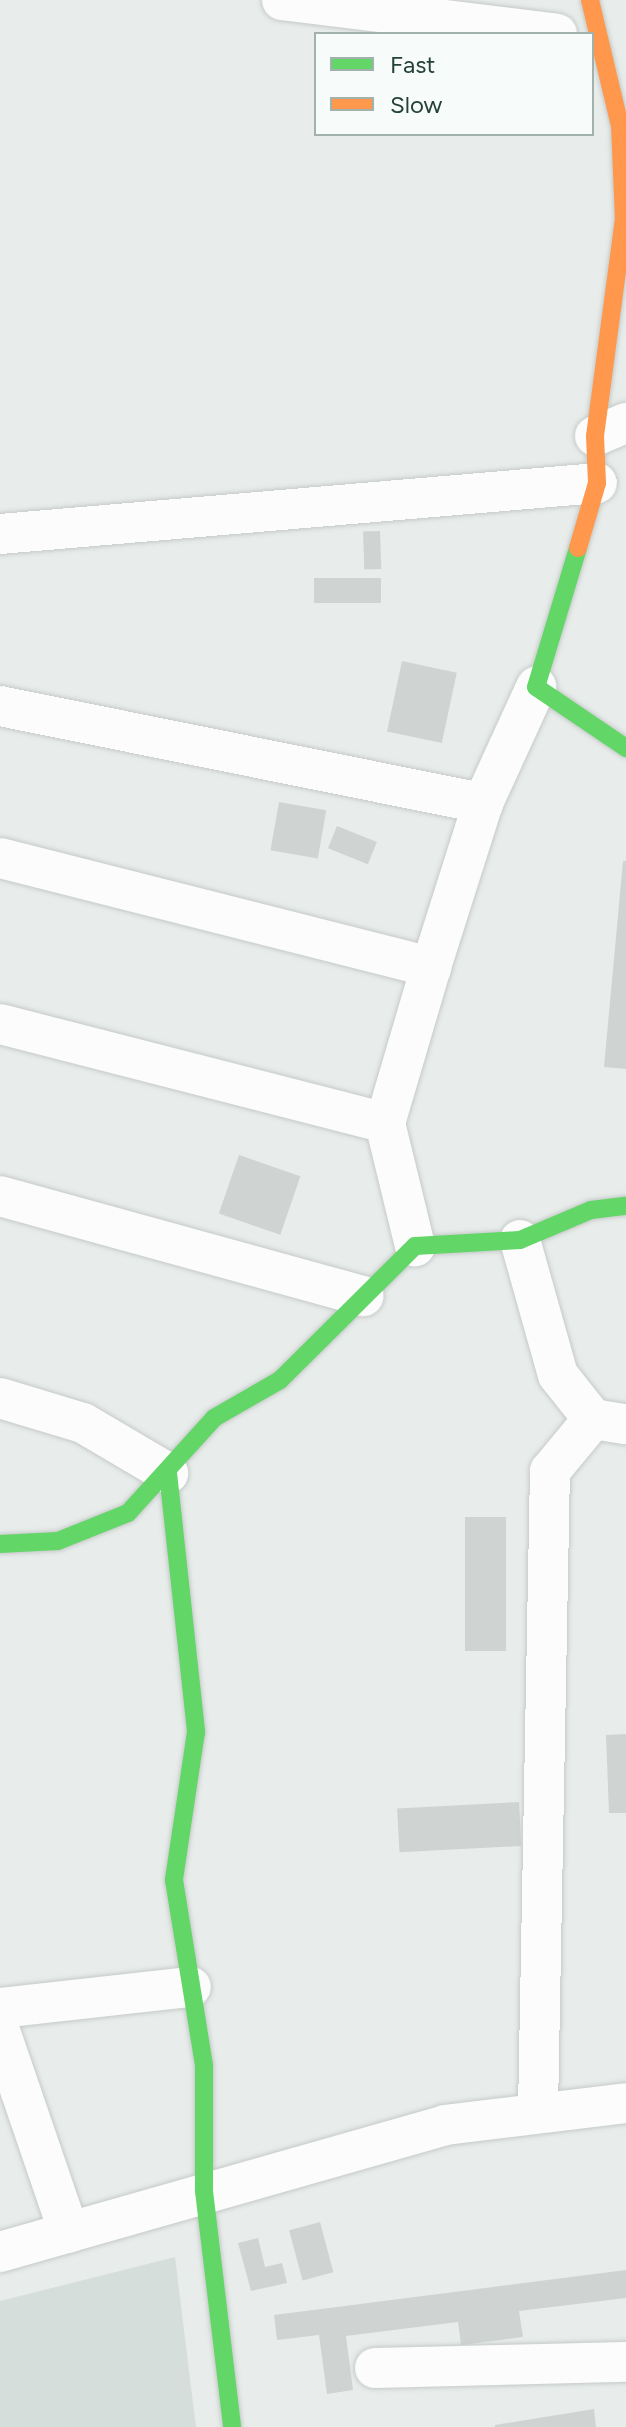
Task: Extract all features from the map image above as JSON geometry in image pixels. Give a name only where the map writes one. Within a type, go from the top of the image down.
[{"type":"street","points":[[282,0],[541,32]]},
{"type":"street","points":[[582,32],[590,0]]},
{"type":"street","points":[[415,1246],[385,1123],[483,803],[536,687],[610,430],[624,220],[620,126],[594,67]]},
{"type":"street","points":[[0,534],[597,483]]},
{"type":"street","points":[[536,687],[626,748]]},
{"type":"street","points":[[0,706],[209,752],[483,803]]},
{"type":"street","points":[[0,858],[431,967]]},
{"type":"street","points":[[0,1024],[385,1123]]},
{"type":"street","points":[[0,1196],[363,1296]]},
{"type":"street","points":[[0,1544],[58,1541],[92,1531],[128,1513],[168,1473],[214,1418],[280,1380],[415,1246],[520,1240],[591,1210],[626,1206]]},
{"type":"street","points":[[520,1240],[558,1375],[610,1421],[550,1471],[538,2111]]},
{"type":"street","points":[[0,1398],[83,1423],[168,1473]]},
{"type":"street","points":[[168,1473],[196,1732],[174,1880],[204,2066],[204,2191],[232,2427]]},
{"type":"street","points":[[0,2008],[191,1987]]},
{"type":"street","points":[[0,2031],[69,2232]]},
{"type":"street","points":[[0,2252],[204,2191],[445,2125],[538,2111],[626,2103]]},
{"type":"street","points":[[375,2368],[626,2362]]},
{"type":"shaded area","points":[[175,2257],[196,2427],[0,2427],[0,2301]]},
{"type":"building","points":[[380,531],[381,569],[364,570],[363,532]]},
{"type":"building","points":[[314,578],[381,578],[381,603],[314,603]]},
{"type":"building","points":[[402,661],[457,673],[442,743],[387,731]]},
{"type":"building","points":[[279,802],[326,810],[318,859],[270,850]]},
{"type":"building","points":[[337,826],[377,842],[368,864],[328,848]]},
{"type":"building","points":[[623,861],[626,861],[626,1069],[604,1067]]},
{"type":"building","points":[[239,1155],[300,1176],[280,1235],[219,1214]]},
{"type":"building","points":[[465,1517],[506,1517],[506,1651],[465,1651]]},
{"type":"building","points":[[626,1734],[626,1813],[609,1813],[606,1735]]},
{"type":"building","points":[[519,1802],[521,1846],[399,1852],[397,1808]]},
{"type":"building","points":[[320,2222],[333,2272],[303,2281],[289,2230]]},
{"type":"building","points":[[258,2238],[265,2267],[282,2263],[287,2283],[251,2291],[238,2243]]},
{"type":"building","points":[[626,2270],[626,2298],[519,2311],[523,2337],[461,2345],[458,2322],[346,2336],[353,2390],[327,2394],[319,2335],[277,2340],[274,2315]]},
{"type":"building","points":[[594,2409],[596,2427],[495,2427],[495,2425]]},
{"type":"traffic: fast","points":[[578,548],[536,687],[626,748]]},
{"type":"traffic: fast","points":[[0,1544],[58,1541],[128,1513],[214,1418],[280,1380],[415,1246],[520,1240],[591,1210],[626,1206]]},
{"type":"traffic: fast","points":[[168,1473],[196,1732],[174,1880],[204,2066],[204,2191],[232,2427]]},
{"type":"traffic: slow","points":[[578,548],[597,483],[595,436],[624,220],[620,126],[590,0]]}]
